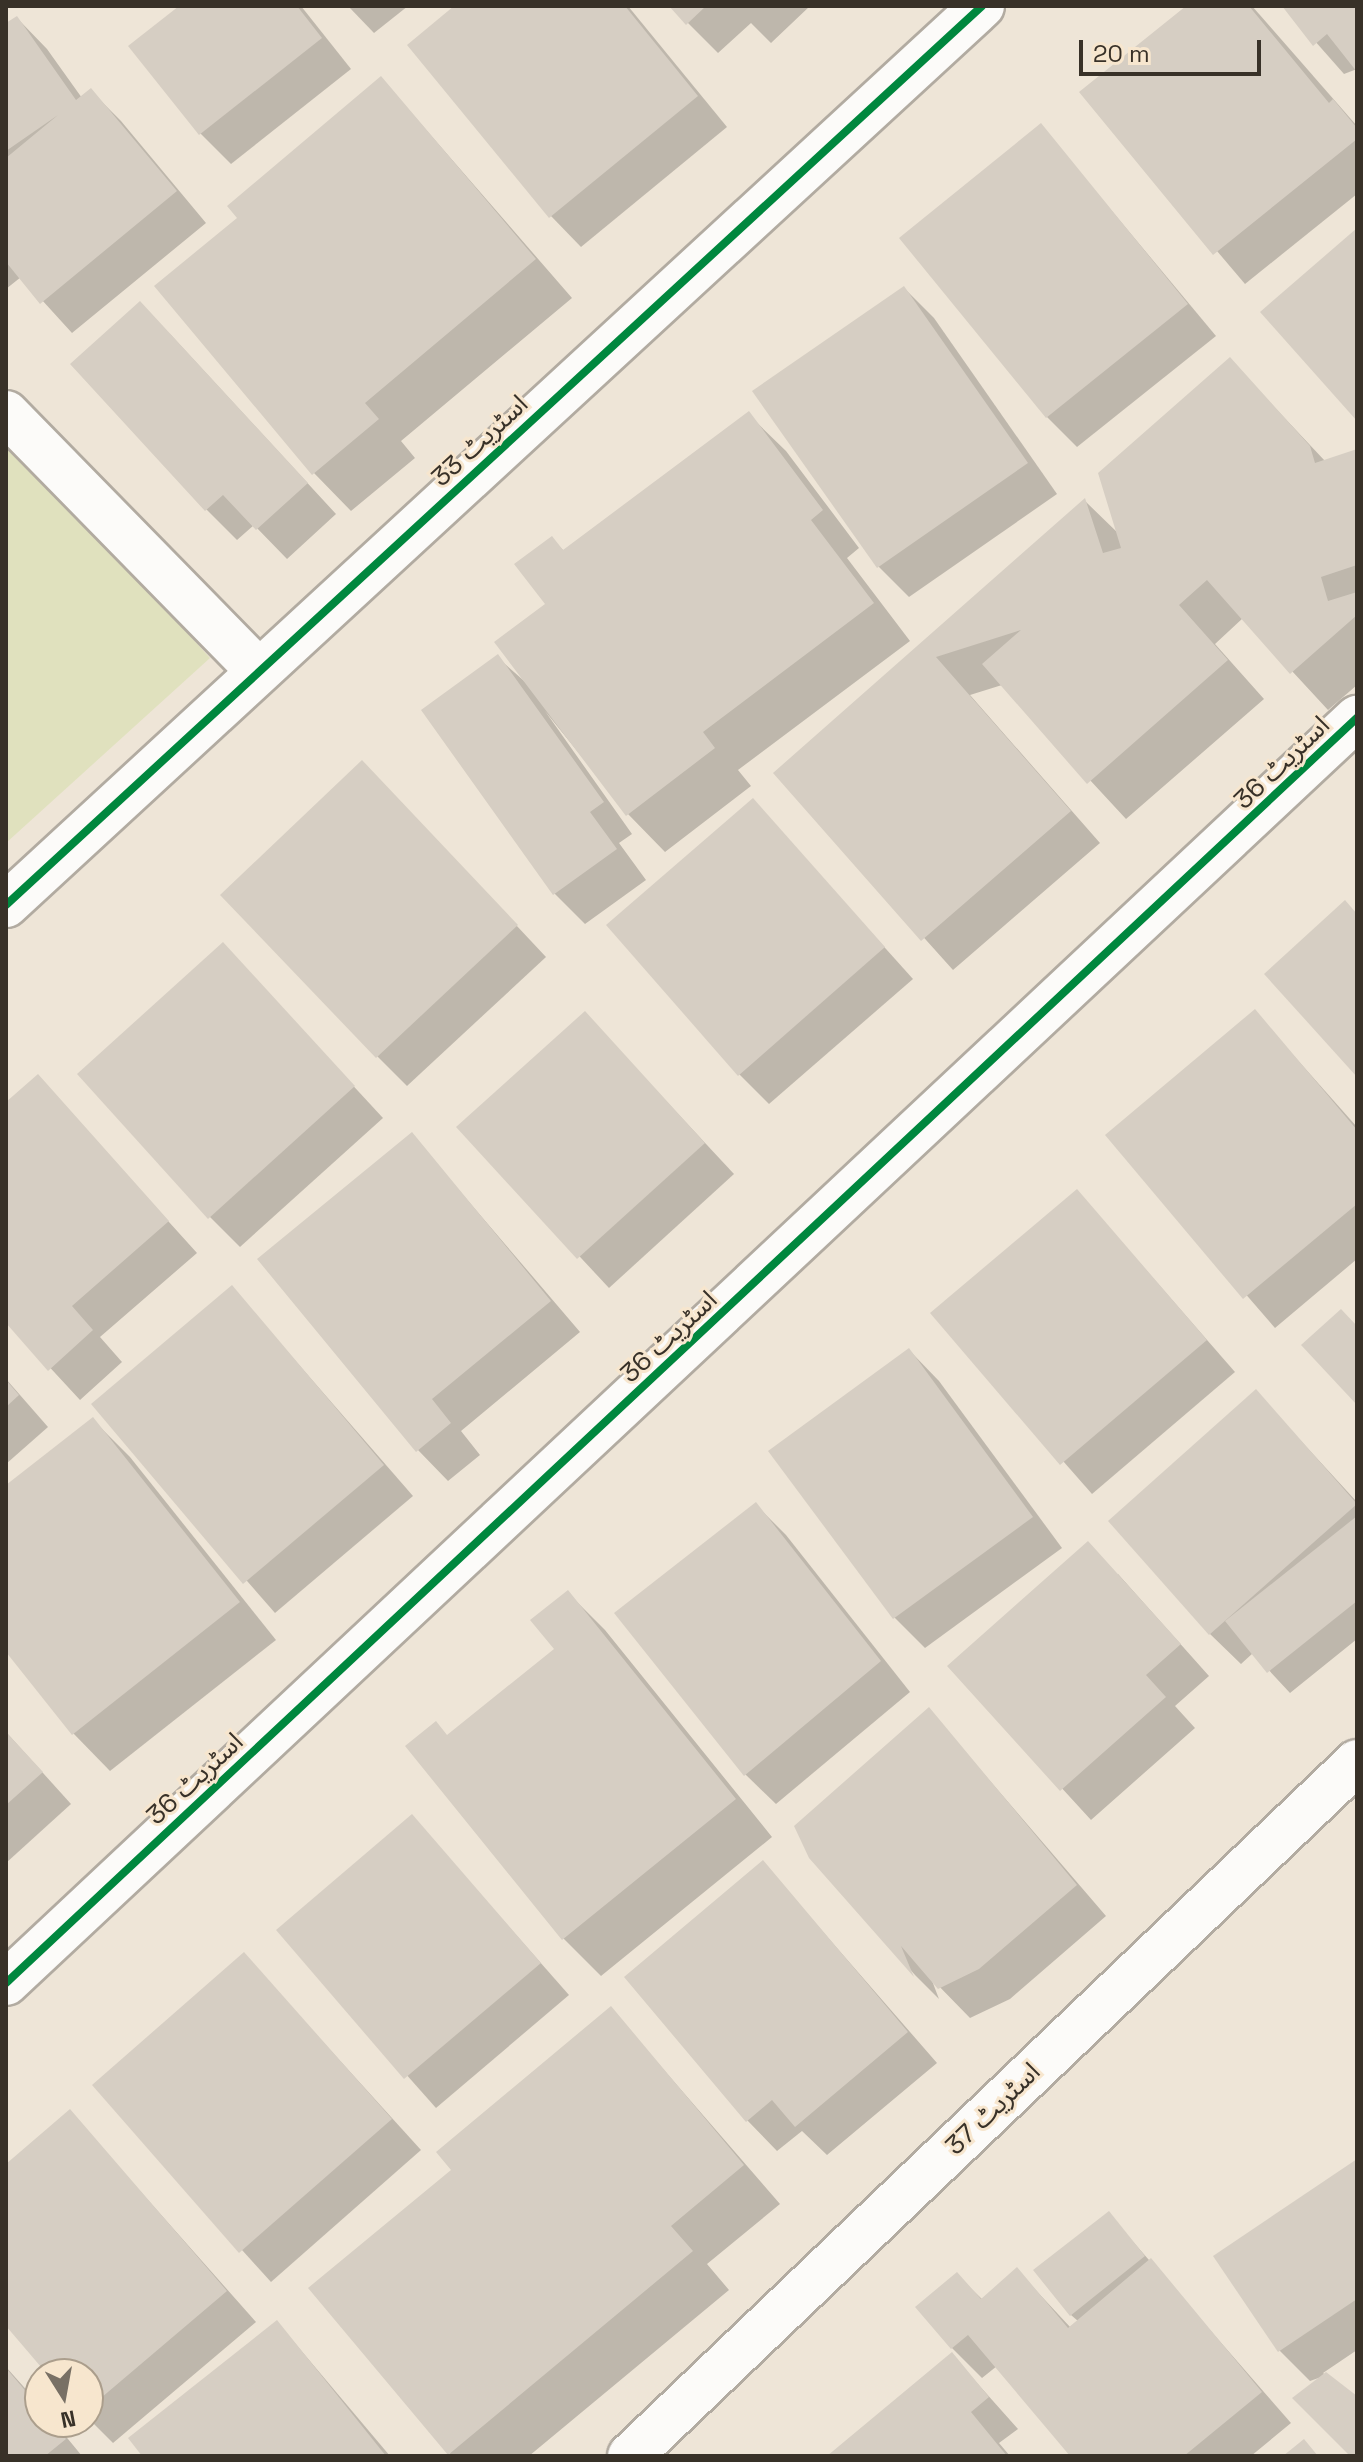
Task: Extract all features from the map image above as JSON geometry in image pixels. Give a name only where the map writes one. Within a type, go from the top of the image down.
[{"type":"street","name":"اسٹریٹ 33","points":[[6,905],[982,6]]},
{"type":"street","points":[[6,413],[259,671]]},
{"type":"street","name":"اسٹریٹ 36","points":[[6,1983],[1357,718]]},
{"type":"street","name":"اسٹریٹ 37","points":[[630,2456],[1357,1762]]},
{"type":"green space","points":[[6,432],[210,658],[6,843]]},
{"type":"building","points":[[179,6],[297,6],[322,38],[199,135],[128,46]]},
{"type":"building","points":[[454,6],[625,6],[698,96],[549,218],[407,45]]},
{"type":"building","points":[[669,6],[706,6],[686,25]]},
{"type":"building","points":[[1186,6],[1249,6],[1329,103],[1333,99],[1357,128],[1357,139],[1213,255],[1079,92]]},
{"type":"building","points":[[1282,6],[1357,6],[1357,72],[1327,34],[1313,46]]},
{"type":"building","points":[[17,16],[76,100],[91,88],[177,191],[40,304],[6,262],[6,158],[58,115],[6,151],[6,23]]},
{"type":"building","points":[[381,76],[536,259],[365,403],[379,419],[312,475],[154,286],[237,218],[227,206]]},
{"type":"building","points":[[1041,123],[1188,304],[1046,418],[899,238]]},
{"type":"building","points":[[1357,228],[1357,421],[1260,312]]},
{"type":"building","points":[[904,286],[1028,463],[877,568],[752,391]]},
{"type":"building","points":[[140,301],[308,483],[256,530],[223,495],[205,511],[70,364]]},
{"type":"building","points":[[1230,357],[1310,446],[1315,463],[1357,449],[1357,565],[1321,577],[1328,601],[1357,592],[1357,615],[1290,674],[1207,580],[1179,605],[1228,660],[1087,784],[982,664],[1021,630],[936,657],[1071,811],[921,941],[773,773],[1085,498],[1103,553],[1121,548],[1098,473]]},
{"type":"building","points":[[749,411],[823,510],[811,520],[874,603],[703,732],[715,748],[626,816],[494,642],[545,604],[514,564],[552,536],[563,550]]},
{"type":"building","points":[[498,654],[604,802],[590,812],[617,849],[553,895],[421,710]]},
{"type":"building","points":[[362,760],[518,925],[376,1058],[220,895]]},
{"type":"building","points":[[753,798],[885,947],[738,1076],[606,925]]},
{"type":"building","points":[[1345,900],[1357,914],[1357,1077],[1264,974]]},
{"type":"building","points":[[223,942],[355,1086],[208,1219],[77,1074]]},
{"type":"building","points":[[1255,1009],[1357,1130],[1357,1204],[1243,1299],[1105,1135]]},
{"type":"building","points":[[585,1011],[705,1143],[577,1259],[456,1127]]},
{"type":"building","points":[[38,1074],[169,1221],[72,1306],[93,1330],[48,1371],[6,1323],[6,1102]]},
{"type":"building","points":[[412,1132],[551,1301],[432,1399],[451,1423],[416,1452],[257,1259]]},
{"type":"building","points":[[1077,1189],[1207,1340],[1060,1465],[930,1313]]},
{"type":"building","points":[[232,1285],[384,1465],[243,1584],[91,1404]]},
{"type":"building","points":[[1341,1309],[1357,1326],[1357,1405],[1301,1345]]},
{"type":"building","points":[[909,1348],[1033,1517],[893,1619],[768,1451]]},
{"type":"building","points":[[6,1380],[19,1395],[6,1407]]},
{"type":"building","points":[[1256,1389],[1357,1504],[1209,1635],[1108,1521]]},
{"type":"building","points":[[93,1417],[240,1602],[72,1735],[6,1652],[6,1485]]},
{"type":"building","points":[[756,1502],[881,1661],[744,1776],[614,1613]]},
{"type":"building","points":[[1357,1516],[1357,1601],[1267,1673],[1225,1621]]},
{"type":"building","points":[[1088,1541],[1181,1644],[1146,1675],[1166,1697],[1060,1791],[947,1666]]},
{"type":"building","points":[[568,1590],[736,1799],[562,1940],[405,1746],[436,1721],[447,1735],[554,1649],[530,1620]]},
{"type":"building","points":[[929,1707],[1077,1885],[979,1969],[938,1989],[901,1946],[914,1977],[809,1858],[794,1826]]},
{"type":"building","points":[[6,1732],[43,1772],[6,1805]]},
{"type":"building","points":[[412,1814],[541,1963],[404,2079],[276,1930]]},
{"type":"building","points":[[763,1860],[908,2032],[795,2127],[772,2100],[746,2122],[624,1977]]},
{"type":"building","points":[[244,1952],[392,2119],[239,2253],[92,2085]]},
{"type":"building","points":[[611,2006],[744,2165],[671,2226],[693,2251],[448,2455],[308,2288],[451,2170],[436,2152]]},
{"type":"building","points":[[70,2109],[227,2291],[104,2395],[104,2358],[33,2358],[6,2326],[6,2164]]},
{"type":"building","points":[[1357,2159],[1357,2299],[1278,2352],[1213,2256]]},
{"type":"building","points":[[1109,2211],[1145,2256],[1070,2316],[1033,2270]]},
{"type":"building","points":[[1151,2258],[1262,2392],[1184,2456],[1070,2456],[968,2335],[951,2349],[915,2307],[957,2272],[981,2299],[1017,2267],[1068,2328]]},
{"type":"building","points":[[277,2320],[386,2456],[142,2456],[128,2438]]},
{"type":"building","points":[[952,2352],[989,2397],[971,2412],[1007,2456],[827,2456]]},
{"type":"building","points":[[6,2368],[24,2389],[24,2438],[66,2439],[45,2456],[6,2456]]},
{"type":"building","points":[[1326,2372],[1357,2396],[1357,2456],[1350,2456],[1292,2398]]},
{"type":"building","points":[[1304,2439],[1318,2456],[1283,2456]]},
{"type":"cycle path","points":[[6,905],[982,6]]},
{"type":"cycle path","points":[[6,1983],[1357,718]]}]
